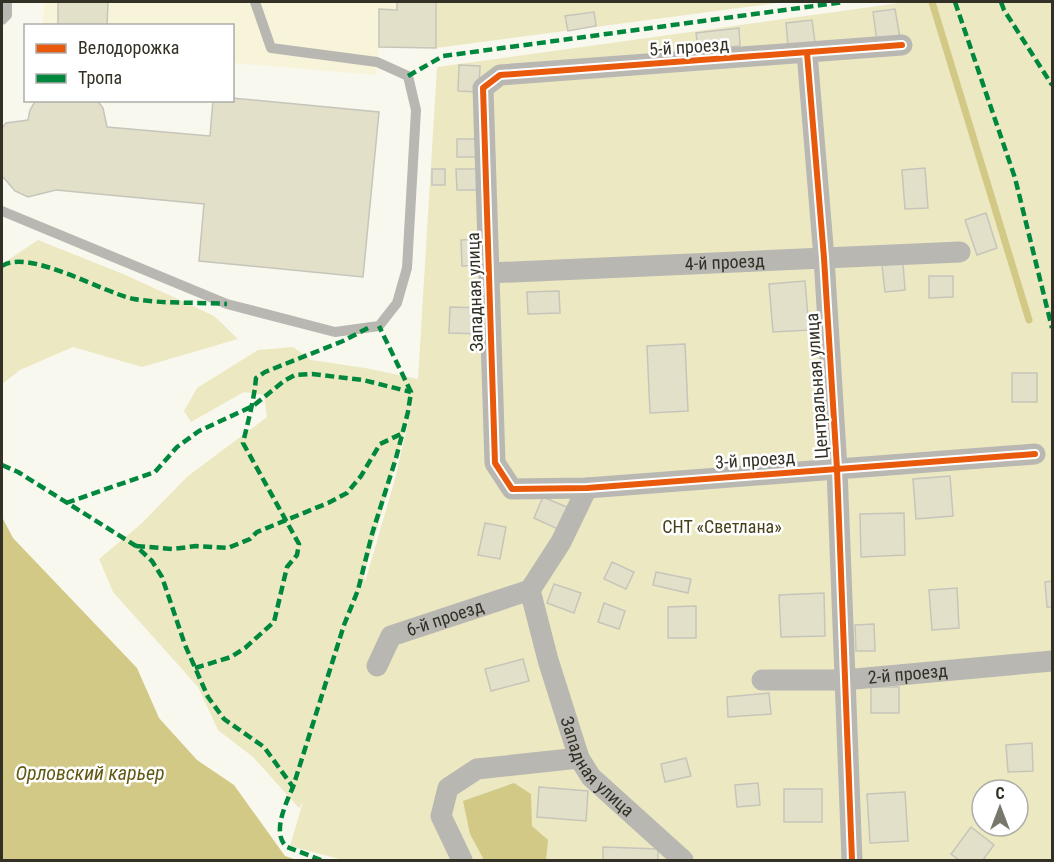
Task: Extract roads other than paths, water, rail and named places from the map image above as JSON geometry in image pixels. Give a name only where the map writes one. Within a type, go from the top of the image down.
[{"type":"street","name":"5-й проезд","points":[[483,88],[500,75],[902,45]]},
{"type":"street","name":"Центральная улица","points":[[807,53],[824,258],[837,469],[852,861]]},
{"type":"street","name":"Западная улица","points":[[483,88],[495,463],[512,489]]},
{"type":"street","name":"4-й проезд","points":[[489,273],[960,252]]},
{"type":"street","name":"3-й проезд","points":[[512,489],[586,488],[1035,454]]},
{"type":"street","points":[[530,590],[561,542],[586,488]]},
{"type":"street","name":"Западная улица","points":[[530,590],[548,660],[579,758],[591,777],[683,861]]},
{"type":"street","name":"6-й проезд","points":[[378,666],[391,636],[530,590]]},
{"type":"street","name":"2-й проезд","points":[[762,680],[844,680],[1053,661]]},
{"type":"street","points":[[462,861],[441,816],[448,788],[477,769],[579,758]]},
{"type":"lane","points":[[2,20],[7,15],[7,2]]},
{"type":"lane","points":[[2,211],[227,304],[335,332],[379,326],[397,303],[407,268],[416,110],[408,76],[377,62],[271,48],[255,2]]},
{"type":"water","name":"Орловский карьер","points":[[2,517],[13,538],[137,668],[159,718],[197,760],[234,785],[285,856],[297,860],[2,860]]},
{"type":"water","points":[[514,783],[531,794],[532,826],[548,840],[546,860],[484,860],[470,834],[463,801]]},
{"type":"waterway","points":[[932,2],[1029,320]]},
{"type":"park label","name":"СНТ «Светлана»","points":[[722,527]]}]
